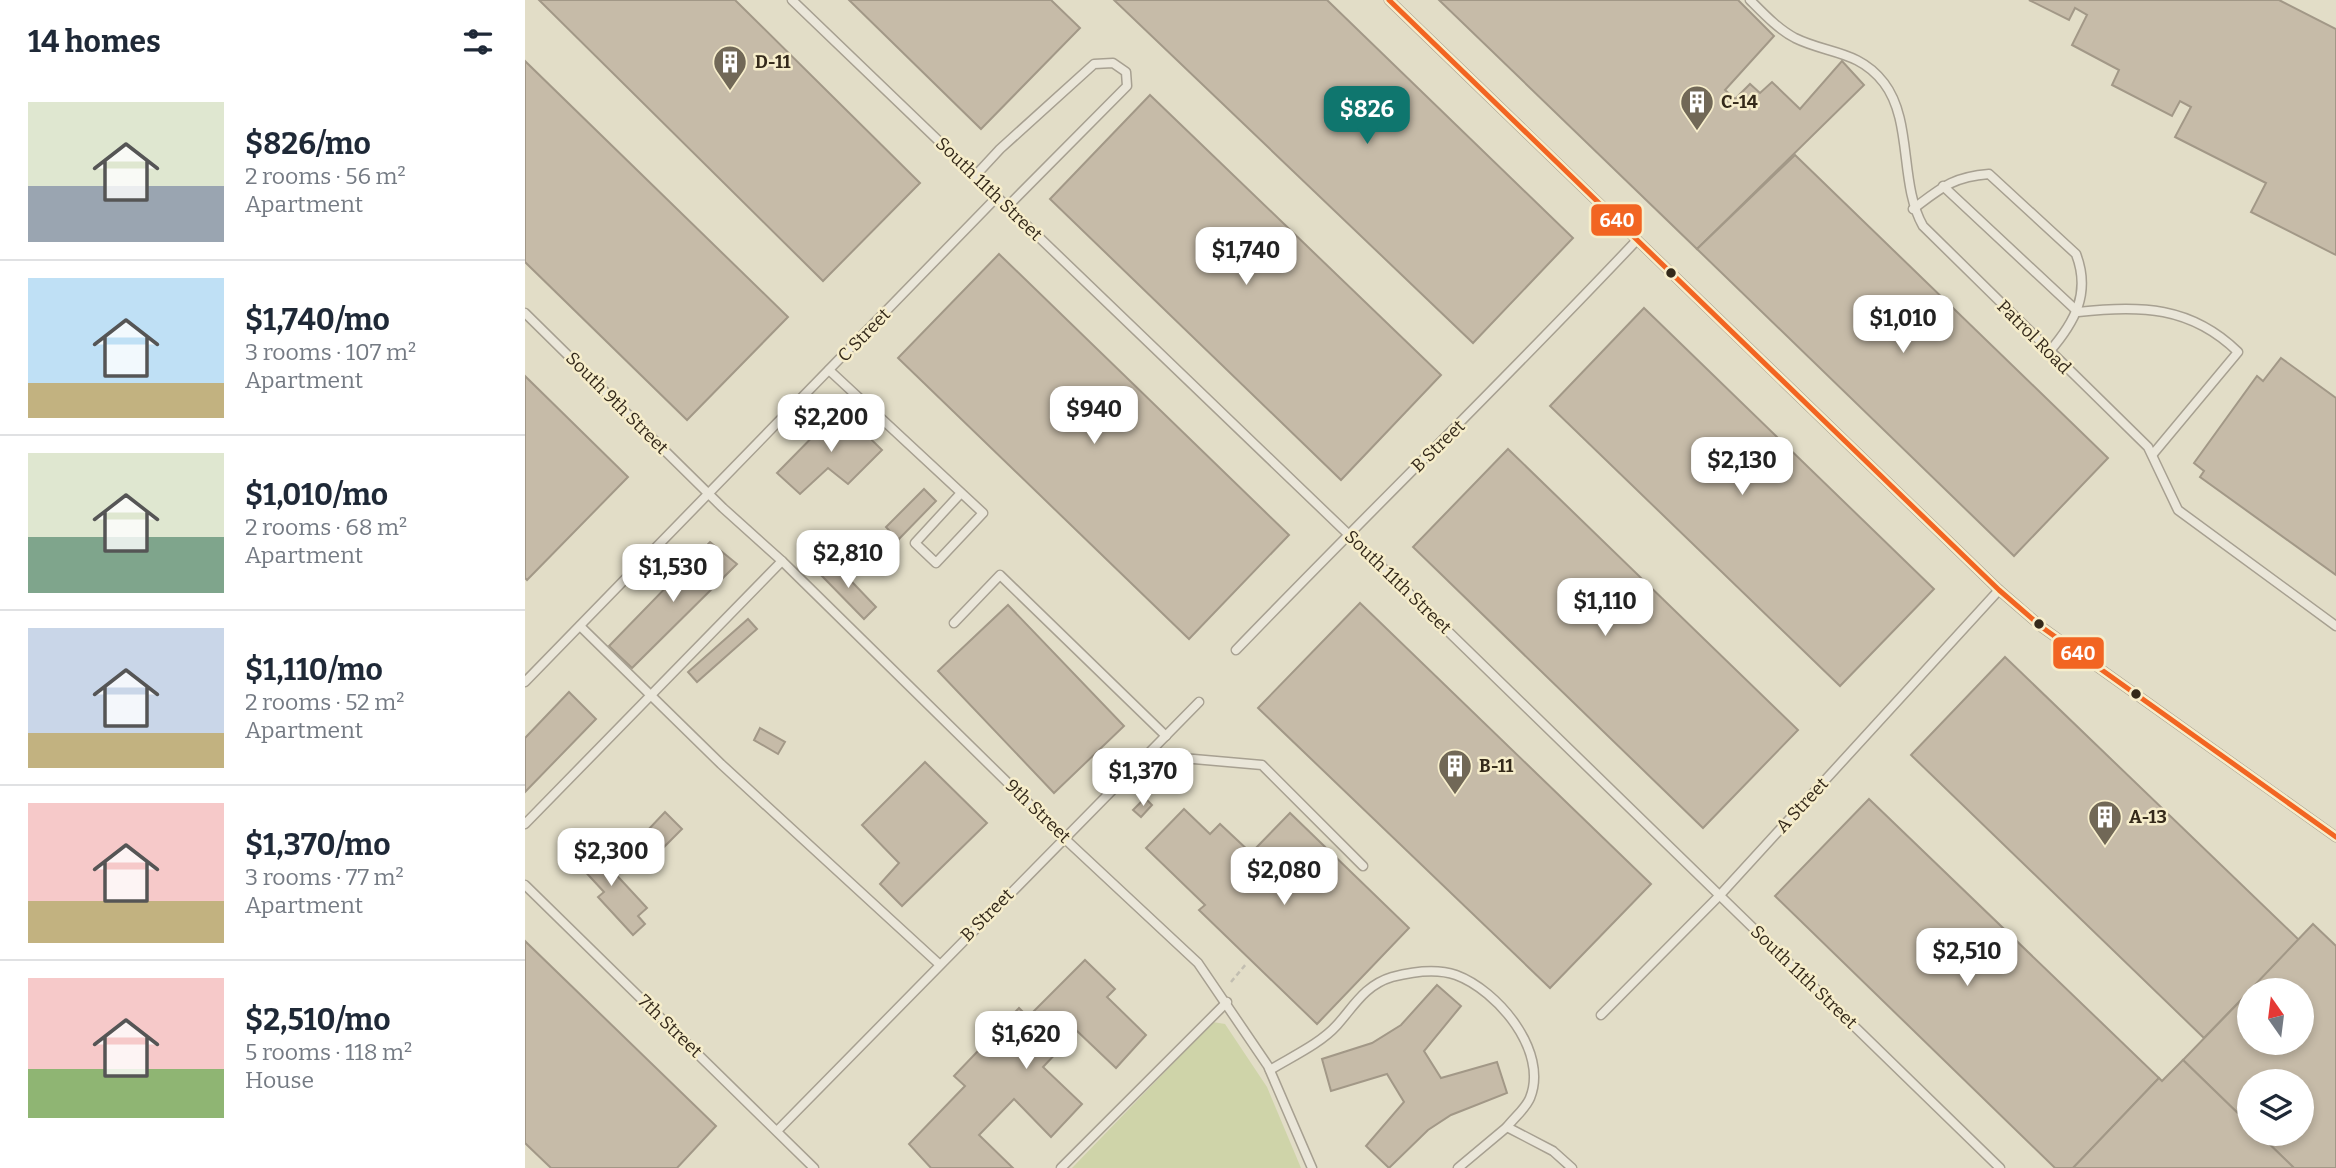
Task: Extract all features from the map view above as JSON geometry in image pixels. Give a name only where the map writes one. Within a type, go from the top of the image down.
[{"type":"lane","name":"South 11th Street","points":[[792,0],[1348,534],[2000,1168]]},
{"type":"lane","points":[[1389,0],[1999,590],[2043,628],[2336,837]]},
{"type":"lane","name":"Patrol Road","points":[[1750,0],[1776,25],[1796,39],[1851,55],[1885,84],[1901,135],[1913,209],[1923,226],[2153,454],[2178,510],[2336,626]]},
{"type":"lane","points":[[975,176],[1094,64],[1113,63],[1126,72],[1127,86],[1007,208]]},
{"type":"lane","points":[[1913,209],[1943,186],[1965,176],[1989,174],[2076,254],[2082,270],[2078,313],[2070,328],[2049,352]]},
{"type":"lane","points":[[1943,186],[2078,313],[2156,309],[2185,316],[2219,334],[2238,352],[2153,454]]},
{"type":"lane","name":"C Street","points":[[525,682],[997,198]]},
{"type":"lane","name":"B Street","points":[[1237,650],[1348,534],[1494,392],[1637,240]]},
{"type":"lane","name":"South 9th Street","points":[[525,313],[709,494]]},
{"type":"lane","points":[[829,370],[961,493],[982,513],[936,563],[915,543],[961,493]]},
{"type":"lane","name":"9th Street","points":[[709,494],[782,561],[1064,838],[1198,963],[1227,1002],[1270,1070],[1312,1168]]},
{"type":"lane","points":[[525,824],[782,561]]},
{"type":"lane","points":[[954,623],[1000,575],[1166,736]]},
{"type":"lane","name":"A Street","points":[[1601,1015],[1720,895],[1999,590]]},
{"type":"lane","points":[[580,626],[650,696],[939,964]]},
{"type":"lane","name":"B Street","points":[[778,1130],[1199,702]]},
{"type":"lane","points":[[1148,755],[1262,765],[1363,866]]},
{"type":"lane","name":"7th Street","points":[[525,885],[814,1168]]},
{"type":"lane","points":[[1270,1070],[1337,1026],[1366,990],[1388,978],[1418,971],[1453,974],[1477,985],[1519,1032],[1530,1052],[1534,1080],[1530,1099],[1507,1127],[1458,1168]]},
{"type":"lane","points":[[1061,1168],[1227,1002]]},
{"type":"lane","points":[[1507,1127],[1553,1151],[1572,1168]]},
{"type":"path","points":[[1231,982],[1246,964]]},
{"type":"green space","points":[[1213,1022],[1225,1024],[1267,1087],[1301,1168],[1072,1168]]},
{"type":"building","name":"D-11","points":[[539,0],[735,0],[920,183],[823,281]]},
{"type":"building","points":[[849,0],[1051,0],[1080,28],[981,129]]},
{"type":"building","points":[[1114,0],[1327,0],[1573,238],[1473,343]]},
{"type":"building","name":"C-14","points":[[1439,0],[1738,0],[1774,36],[1725,90],[1735,99],[1750,84],[1760,93],[1772,82],[1800,109],[1842,61],[1864,85],[1697,249]]},
{"type":"building","points":[[2029,0],[2279,0],[2336,29],[2336,255],[2251,212],[2266,183],[2175,137],[2191,107],[2180,101],[2172,116],[2112,85],[2119,70],[2072,45],[2087,15],[2075,8],[2069,20]]},
{"type":"building","points":[[525,61],[788,317],[687,420],[525,262]]},
{"type":"building","points":[[1150,95],[1441,375],[1341,480],[1050,199]]},
{"type":"building","points":[[1795,155],[2108,458],[2014,556],[1697,249]]},
{"type":"building","points":[[999,254],[1289,535],[1189,639],[898,358]]},
{"type":"building","points":[[1644,308],[1934,589],[1840,686],[1550,406]]},
{"type":"building","points":[[2281,358],[2336,398],[2336,575],[2200,477],[2204,471],[2194,463],[2257,376],[2263,381]]},
{"type":"building","points":[[525,376],[628,477],[527,580],[525,578]]},
{"type":"building","points":[[840,409],[882,450],[848,484],[828,468],[800,494],[777,473]]},
{"type":"building","points":[[1508,449],[1798,730],[1703,828],[1413,547]]},
{"type":"building","points":[[924,489],[936,501],[898,540],[886,527]]},
{"type":"building","points":[[710,542],[737,564],[632,668],[609,646]]},
{"type":"building","points":[[832,561],[876,607],[864,619],[819,573]]},
{"type":"building","name":"B-11","points":[[1360,603],[1651,884],[1550,988],[1258,708]]},
{"type":"building","points":[[1008,605],[1124,726],[1054,793],[938,671]]},
{"type":"building","points":[[748,619],[757,629],[697,682],[688,672]]},
{"type":"building","name":"A-13","points":[[2005,657],[2299,940],[2262,978],[2237,978],[2237,1004],[2204,1038],[1911,755]]},
{"type":"building","points":[[569,692],[596,719],[525,792],[525,738]]},
{"type":"building","points":[[760,728],[785,742],[778,754],[754,740]]},
{"type":"building","points":[[925,762],[987,823],[902,906],[880,884],[899,863],[862,825]]},
{"type":"building","points":[[1145,798],[1152,805],[1141,817],[1133,810]]},
{"type":"building","points":[[1869,799],[2159,1078],[2073,1168],[2055,1168],[1775,896]]},
{"type":"building","points":[[1184,809],[1210,834],[1220,824],[1251,853],[1290,813],[1409,928],[1317,1024],[1199,910],[1205,905],[1146,848]]},
{"type":"building","points":[[665,812],[682,829],[664,847],[647,831]]},
{"type":"building","points":[[584,840],[647,908],[638,916],[645,924],[633,935],[598,897],[604,892],[569,854]]},
{"type":"building","points":[[2313,924],[2336,946],[2336,1168],[2294,1168],[2271,1146],[2314,1146],[2314,1069],[2237,1069],[2237,1112],[2183,1060],[2237,1004],[2237,1055],[2314,1055],[2314,978],[2261,978]]},
{"type":"building","points":[[525,941],[716,1126],[677,1168],[551,1168],[525,1143]]},
{"type":"building","points":[[1085,960],[1115,989],[1107,997],[1146,1035],[1116,1068],[1077,1031],[1043,1067],[1082,1104],[1051,1137],[1014,1099],[979,1135],[1013,1168],[931,1168],[909,1144],[965,1086],[954,1076],[1019,1008],[1028,1017]]},
{"type":"building","points":[[1437,985],[1461,1006],[1424,1051],[1441,1078],[1497,1062],[1507,1093],[1451,1115],[1428,1130],[1389,1168],[1366,1146],[1404,1102],[1387,1074],[1331,1091],[1322,1059],[1372,1043],[1401,1025]]},
{"type":"building","points":[[2183,1060],[2237,1112],[2237,1146],[2271,1146],[2294,1168],[2073,1168],[2159,1078],[2162,1081]]},
{"type":"transit line","name":"640","points":[[1389,0],[1999,590],[2043,628],[2336,837]]},
{"type":"place","name":"D-11","points":[[730,92]]},
{"type":"place","name":"C-14","points":[[1697,132]]},
{"type":"place","name":"B-11","points":[[1455,796]]},
{"type":"place","name":"A-13","points":[[2105,847]]}]
